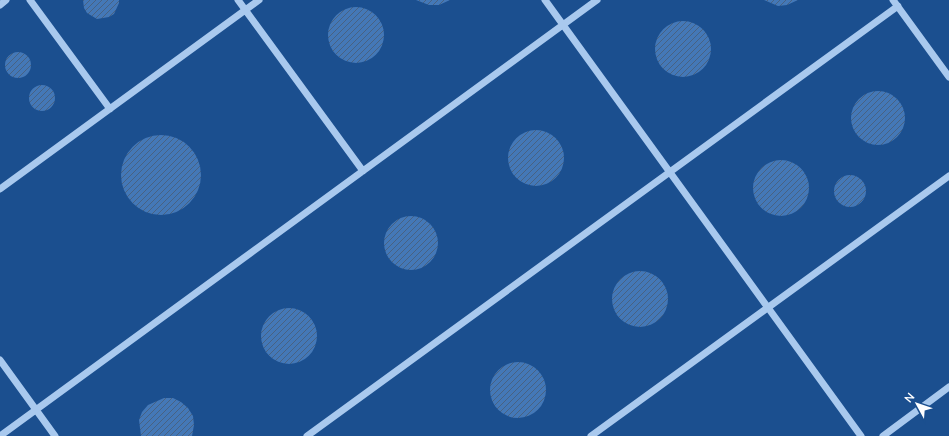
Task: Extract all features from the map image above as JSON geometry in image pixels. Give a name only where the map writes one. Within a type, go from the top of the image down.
[{"type":"lane","points":[[0,5],[6,0]]},
{"type":"lane","points":[[30,0],[110,109]]},
{"type":"lane","points":[[238,0],[363,171]]},
{"type":"lane","points":[[0,189],[259,0]]},
{"type":"lane","points":[[545,0],[862,436]]},
{"type":"lane","points":[[0,436],[597,0]]},
{"type":"lane","points":[[307,436],[670,172],[895,3],[949,76]]},
{"type":"lane","points":[[591,436],[949,176]]},
{"type":"lane","points":[[0,360],[55,436]]},
{"type":"lane","points":[[883,436],[949,387]]},
{"type":"building","points":[[83,0],[119,0],[119,3],[114,14],[109,17],[97,19],[87,13],[84,8]]},
{"type":"building","points":[[416,0],[450,0],[439,5],[429,5]]},
{"type":"building","points":[[764,0],[798,0],[787,5],[778,6]]},
{"type":"building","points":[[356,7],[367,9],[376,15],[382,24],[384,35],[382,46],[376,55],[367,61],[356,63],[345,61],[336,55],[330,46],[328,35],[330,24],[336,15],[345,9]]},
{"type":"building","points":[[678,21],[688,21],[703,29],[709,38],[711,49],[709,60],[703,69],[688,77],[678,77],[667,72],[660,65],[655,54],[655,44],[660,33],[667,26]]},
{"type":"building","points":[[18,52],[27,56],[31,65],[27,74],[18,78],[9,74],[5,65],[9,56]]},
{"type":"building","points":[[42,85],[51,89],[55,98],[51,107],[42,111],[33,107],[29,98],[33,89]]},
{"type":"building","points":[[873,91],[883,91],[893,95],[901,103],[905,113],[905,123],[901,133],[893,141],[883,145],[873,145],[863,141],[855,133],[851,123],[851,113],[855,103],[863,95]]},
{"type":"building","points":[[536,130],[547,132],[556,138],[562,147],[564,158],[562,169],[556,178],[547,184],[536,186],[525,184],[516,178],[510,169],[508,158],[510,147],[516,138],[525,132]]},
{"type":"building","points":[[153,135],[169,135],[190,146],[201,167],[201,183],[190,204],[169,215],[153,215],[139,209],[132,204],[127,197],[121,183],[121,167],[127,153],[132,146],[139,141]]},
{"type":"building","points":[[781,160],[792,162],[801,168],[807,177],[809,188],[807,199],[801,208],[792,214],[781,216],[770,214],[761,208],[755,199],[753,188],[755,177],[761,168],[770,162]]},
{"type":"building","points":[[847,175],[853,175],[862,179],[866,191],[862,203],[853,207],[847,207],[838,203],[834,194],[834,188],[838,179]]},
{"type":"building","points":[[406,216],[416,216],[426,220],[434,228],[438,238],[438,248],[434,258],[426,266],[416,270],[406,270],[396,266],[388,258],[384,248],[384,238],[388,228],[396,220]]},
{"type":"building","points":[[634,271],[646,271],[660,279],[668,293],[666,310],[660,319],[646,327],[634,327],[624,322],[617,315],[612,305],[612,293],[617,283],[624,276]]},
{"type":"building","points":[[289,308],[300,311],[309,316],[314,325],[317,336],[314,347],[309,356],[300,361],[289,364],[278,361],[269,356],[264,347],[261,336],[264,325],[269,316],[278,311]]},
{"type":"building","points":[[512,362],[524,362],[538,370],[546,384],[544,401],[538,410],[524,418],[512,418],[502,413],[495,406],[490,396],[490,384],[495,374],[502,367]]},
{"type":"building","points":[[164,398],[173,398],[188,408],[193,416],[194,425],[192,436],[141,436],[139,420],[142,412],[148,405]]}]
